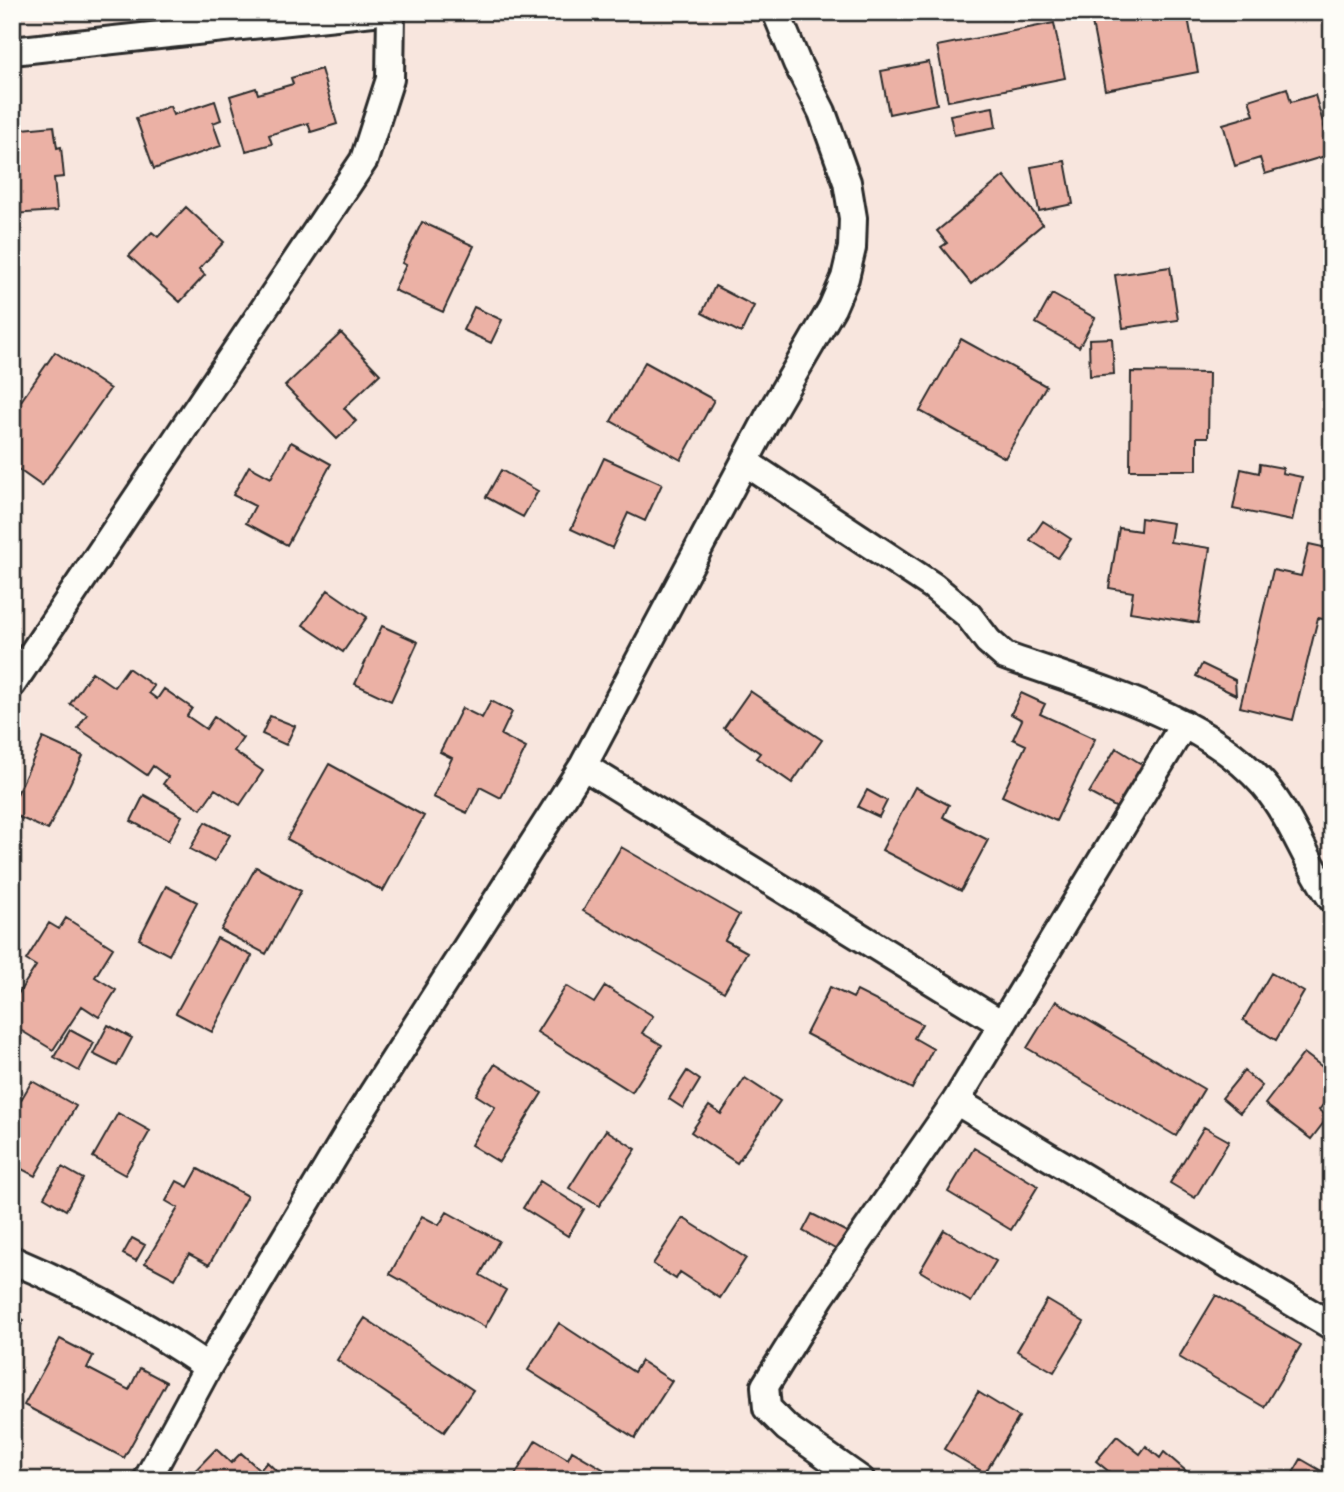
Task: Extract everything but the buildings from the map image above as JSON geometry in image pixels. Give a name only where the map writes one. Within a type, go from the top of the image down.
[{"type":"street","points":[[12,51],[373,12]]},
{"type":"street","points":[[12,684],[364,160],[390,79],[391,12]]},
{"type":"street","points":[[147,1480],[208,1367],[357,1118],[583,766],[745,462],[832,308],[845,278],[852,248],[853,218],[847,182],[822,112],[797,63],[776,12]]},
{"type":"street","points":[[745,462],[933,586],[968,615],[988,641],[1005,656],[1151,709],[1184,724],[1227,750],[1264,785],[1293,827],[1332,899]]},
{"type":"street","points":[[861,1480],[787,1427],[767,1408],[765,1386],[821,1296],[956,1101],[1184,724]]},
{"type":"street","points":[[583,766],[1002,1024]]},
{"type":"street","points":[[956,1101],[1332,1326]]},
{"type":"street","points":[[12,1260],[90,1296],[156,1331],[208,1367]]}]
